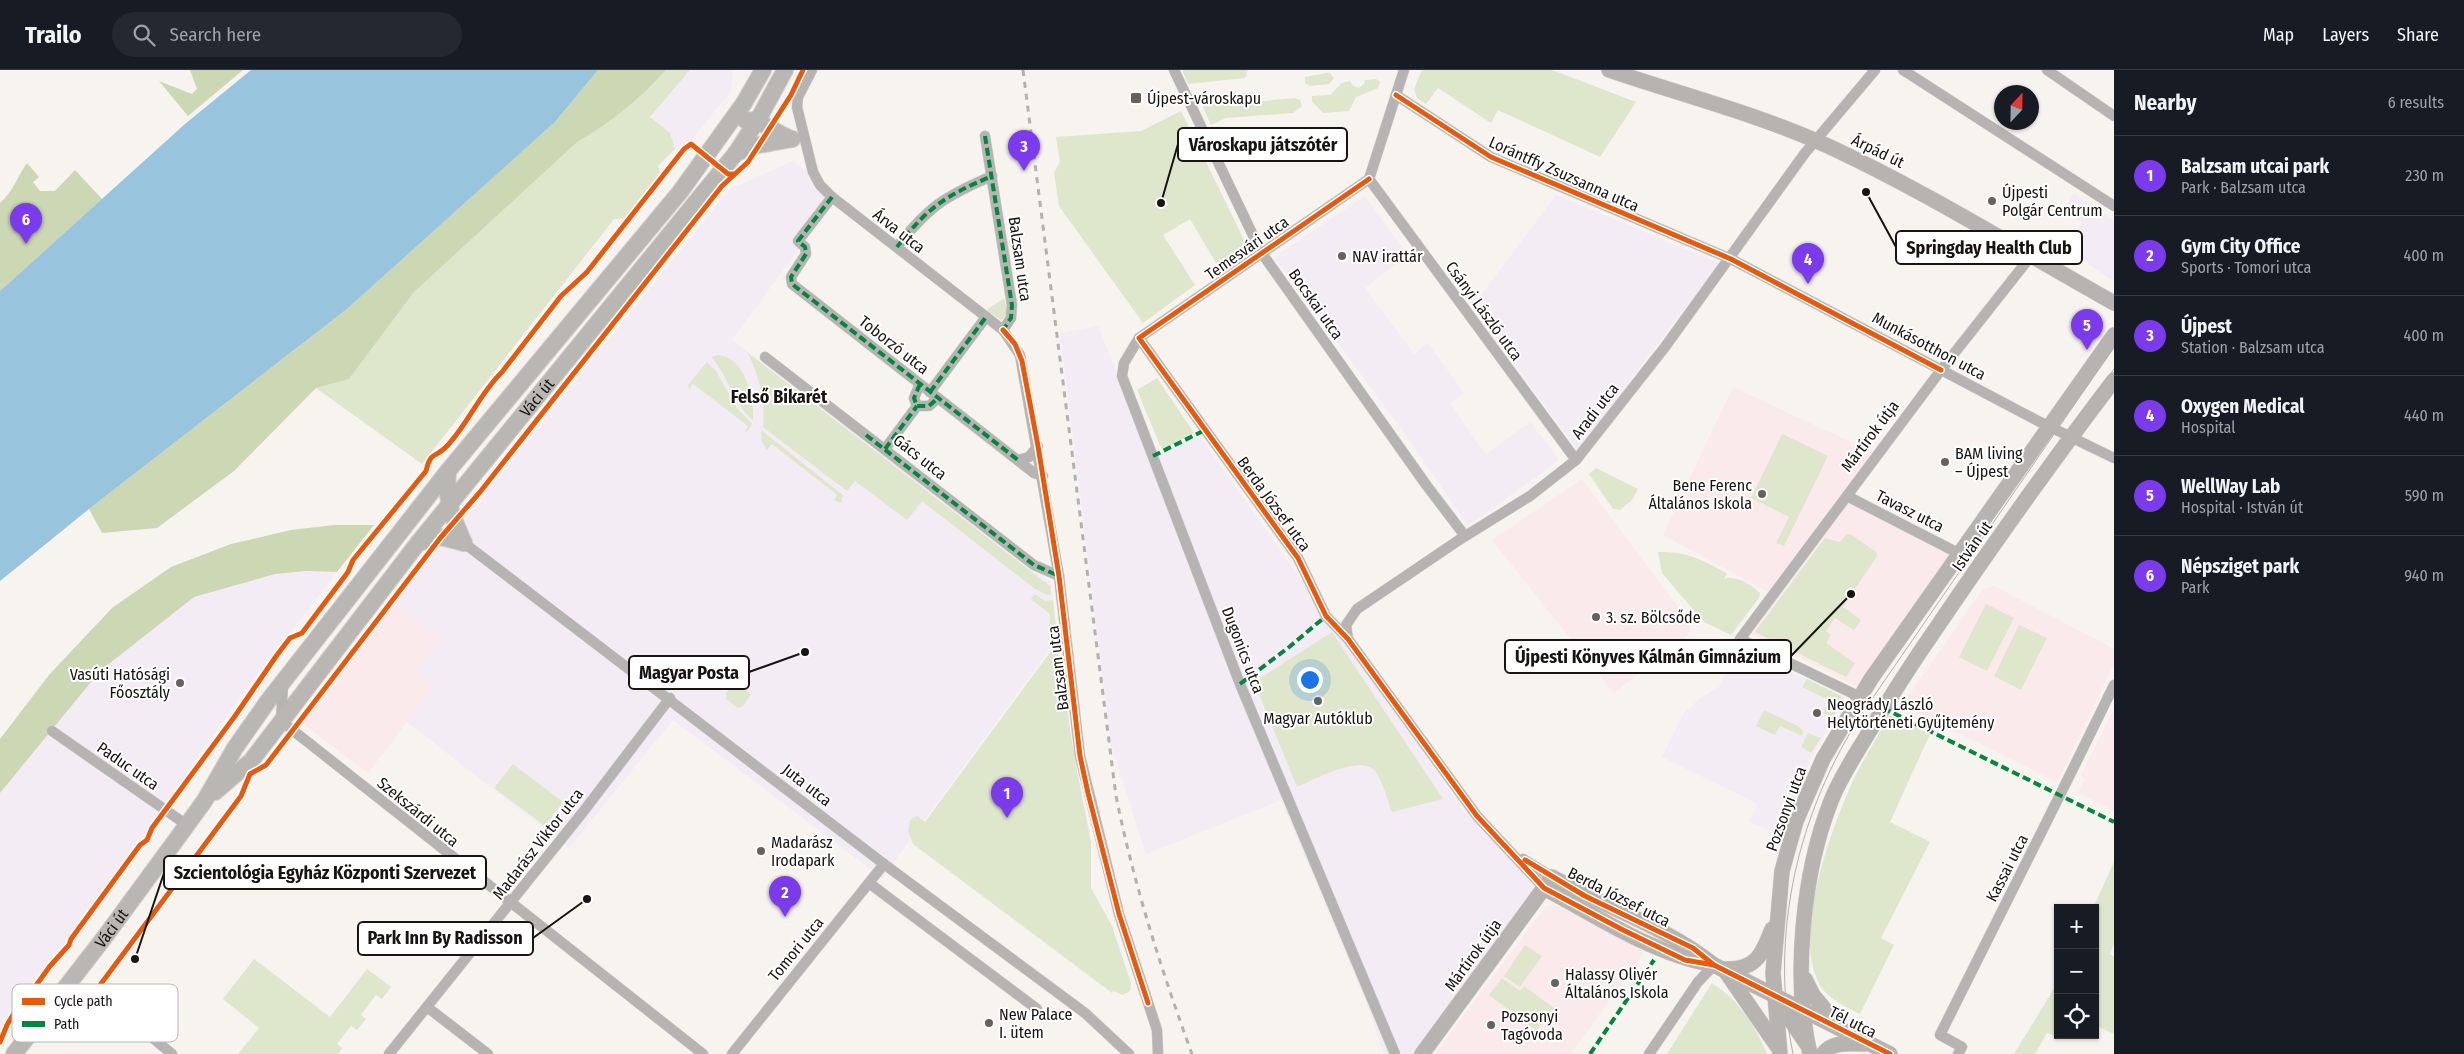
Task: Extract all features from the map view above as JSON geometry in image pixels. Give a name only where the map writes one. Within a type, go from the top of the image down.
[{"type":"main road","name":"Váci út","points":[[68,984],[205,800],[235,748],[283,681],[448,471],[680,192],[729,126],[764,70]]},
{"type":"main road","name":"Váci út","points":[[205,800],[250,761],[418,543],[736,153],[784,70]]},
{"type":"main road","name":"Árpád út","points":[[1609,70],[1816,141],[1900,182],[2114,303]]},
{"type":"main road","points":[[729,126],[742,120],[756,121],[777,134],[799,137]]},
{"type":"main road","points":[[736,153],[758,145],[799,137]]},
{"type":"main road","name":"István út","points":[[1871,679],[1958,553],[2114,335]]},
{"type":"main road","name":"István út","points":[[1803,973],[1805,906],[1816,850],[1832,800],[1866,737],[1899,682],[1982,562],[2114,380]]},
{"type":"main road","points":[[448,471],[446,494],[448,507],[464,543]]},
{"type":"main road","points":[[407,525],[420,515],[425,515],[426,527],[418,543]]},
{"type":"main road","points":[[418,543],[440,537],[464,543]]},
{"type":"main road","name":"Pozsonyi utca","points":[[1779,1052],[1774,994],[1776,919],[1782,871],[1796,821],[1823,759],[1871,679]]},
{"type":"main road","name":"Berda József utca","points":[[1548,882],[1626,924],[1685,960],[1719,967],[1774,994]]},
{"type":"main road","name":"Mártírok útja","points":[[1422,1054],[1548,882]]},
{"type":"main road","points":[[1719,967],[1742,969],[1752,964],[1762,950],[1776,919]]},
{"type":"main road","points":[[1719,967],[1759,1018],[1779,1052]]},
{"type":"main road","points":[[1803,973],[1804,1011],[1809,1051]]},
{"type":"main road","points":[[1803,973],[1818,1001],[1845,1033]]},
{"type":"main road","points":[[1774,994],[1804,1011]]},
{"type":"main road","points":[[1774,994],[1809,1051]]},
{"type":"main road","name":"Tél utca","points":[[1804,1011],[1890,1054]]},
{"type":"main road","name":"Váci út","points":[[14,1054],[23,1042]]},
{"type":"main road","points":[[1822,1054],[1828,1047],[1838,1044],[1870,1044]]},
{"type":"street","name":"Árva utca","points":[[812,70],[797,103],[799,137],[820,185],[832,197],[1003,330]]},
{"type":"street","name":"Bocskai utca","points":[[1174,70],[1261,252],[1426,486],[1466,536]]},
{"type":"street","points":[[1369,179],[1404,70]]},
{"type":"street","name":"Aradi utca","points":[[1348,638],[1346,626],[1357,610],[1466,536],[1536,492],[1576,460],[1665,347],[1816,141],[1875,70]]},
{"type":"street","points":[[1903,70],[2114,206]]},
{"type":"street","points":[[2047,70],[2114,116]]},
{"type":"street","name":"Lorántffy Zsuzsanna utca","points":[[1396,95],[1491,157],[1731,259]]},
{"type":"street","name":"Balzsam utca","points":[[985,136],[1012,304],[1011,318],[1003,330],[1015,344],[1022,361],[1038,446],[1059,576],[1080,756],[1119,914],[1157,1030],[1158,1054]]},
{"type":"street","points":[[896,247],[928,210],[960,189],[992,176]]},
{"type":"street","name":"Temesvári utca","points":[[1139,338],[1369,179]]},
{"type":"street","name":"Csányi László utca","points":[[1369,179],[1576,460]]},
{"type":"street","name":"Toborzó utca","points":[[832,197],[798,240],[805,247],[806,254],[791,277],[793,286],[1034,473],[1043,476]]},
{"type":"street","name":"Mártírok útja","points":[[1860,698],[1740,639],[1941,370],[2031,256]]},
{"type":"street","name":"Munkásotthon utca","points":[[1731,259],[1941,370],[2114,458]]},
{"type":"street","points":[[920,384],[914,396],[914,401],[918,406],[926,408],[986,317]]},
{"type":"street","name":"Berda József utca","points":[[1139,338],[1298,558],[1326,616],[1348,638],[1477,816],[1512,852],[1548,882]]},
{"type":"street","name":"Dugonics utca","points":[[1139,338],[1124,363],[1123,381],[1240,684],[1395,1054]]},
{"type":"street","name":"Gács utca","points":[[765,357],[1034,565],[1059,576]]},
{"type":"street","points":[[885,449],[918,406]]},
{"type":"street","points":[[1018,460],[1030,457],[1038,446]]},
{"type":"street","name":"Tavasz utca","points":[[1847,496],[1958,553]]},
{"type":"street","name":"Juta utca","points":[[464,543],[670,698],[884,864],[1085,1013],[1129,1054]]},
{"type":"street","points":[[281,721],[283,681]]},
{"type":"street","name":"Kassai utca","points":[[1958,1054],[1962,1046],[1940,1035],[2027,859],[2053,813],[2114,685]]},
{"type":"street","name":"Madarász Viktor utca","points":[[389,1054],[510,904],[670,698]]},
{"type":"street","name":"Szekszárdi utca","points":[[281,721],[510,904],[703,1054]]},
{"type":"street","name":"Paduc utca","points":[[52,731],[187,825]]},
{"type":"street","name":"Tomori utca","points":[[732,1054],[884,864]]},
{"type":"street","points":[[869,883],[1037,1009]]},
{"type":"street","points":[[1649,1054],[1698,982],[1719,967]]},
{"type":"street","points":[[427,1007],[488,1054]]},
{"type":"street","points":[[158,1042],[172,1054]]},
{"type":"shaded area","points":[[690,70],[733,70],[731,91],[680,154],[675,149],[670,133],[650,117]]},
{"type":"shaded area","points":[[793,161],[818,179],[831,205],[732,340],[1051,582],[1057,639],[882,878],[673,720],[569,848],[407,722],[435,685],[416,671],[441,639],[393,602],[465,518],[730,189]]},
{"type":"shaded area","points":[[2074,193],[2114,220],[2114,281],[2065,249],[2082,222],[2063,210]]},
{"type":"shaded area","points":[[1556,195],[1719,263],[1577,450],[1473,306]]},
{"type":"shaded area","points":[[1365,196],[1408,255],[1365,288],[1414,354],[1428,343],[1464,393],[1450,403],[1474,438],[1486,454],[1531,422],[1559,460],[1468,526],[1408,438],[1274,257]]},
{"type":"shaded area","points":[[1098,326],[1152,458],[1199,435],[1464,811],[1529,876],[1533,892],[1414,1054],[1384,1054],[1370,1012],[1281,800],[1146,854],[1111,745],[1060,333]]},
{"type":"shaded area","name":"Bene Ferenc Általános Iskola","points":[[1733,387],[1872,452],[1768,592],[1663,535]]},
{"type":"shaded area","points":[[1582,479],[1687,619],[1690,628],[1688,636],[1614,693],[1492,540]]},
{"type":"shaded area","points":[[1848,501],[1950,555],[1858,687],[1750,633]]},
{"type":"shaded area","points":[[306,571],[337,572],[245,690],[158,816],[35,984],[12,984],[12,1015],[0,1031],[0,793],[100,671],[194,597],[275,574]]},
{"type":"shaded area","points":[[1994,586],[2114,649],[2114,664],[2057,782],[1902,705],[1983,589]]},
{"type":"shaded area","points":[[393,602],[441,639],[417,671],[435,685],[368,773],[301,722]]},
{"type":"shaded area","points":[[1739,646],[1845,698],[1814,753],[1775,833],[1749,822],[1758,804],[1662,757],[1684,713],[1700,698],[1719,687]]},
{"type":"shaded area","points":[[2114,709],[2114,811],[2078,793],[2085,779],[2081,775]]},
{"type":"shaded area","name":"Halassy Olivér Általános Iskola","points":[[1546,906],[1559,906],[1644,952],[1571,1054],[1435,1054]]},
{"type":"green space","points":[[190,70],[243,70],[188,116],[159,81],[192,94],[197,89]]},
{"type":"green space","points":[[598,70],[666,70],[624,109],[601,127],[577,142],[415,291],[349,379],[316,388],[234,471],[157,528],[102,533],[89,509],[347,309],[555,122]]},
{"type":"green space","points":[[666,70],[690,70],[650,117],[670,133],[675,149],[658,166],[660,173],[627,218],[614,219],[422,464],[316,388],[349,379],[416,290],[564,144],[606,123],[651,86]]},
{"type":"green space","points":[[1182,70],[1248,70],[1245,78],[1188,84]]},
{"type":"green space","points":[[1422,70],[1552,70],[1636,102],[1600,157],[1498,110],[1491,123],[1438,88],[1426,104],[1417,98],[1414,89]]},
{"type":"green space","points":[[1330,73],[1334,78],[1329,84],[1310,86],[1305,83],[1305,77]]},
{"type":"green space","points":[[1376,79],[1380,82],[1378,88],[1356,97],[1349,111],[1323,113],[1312,101],[1312,96],[1330,95],[1342,83],[1350,81],[1353,86],[1359,88],[1364,84],[1365,80]]},
{"type":"green space","points":[[1251,92],[1252,102],[1295,98],[1300,100],[1302,106],[1293,113],[1226,118],[1211,125],[1203,107],[1208,98]]},
{"type":"green space","points":[[1181,111],[1248,248],[1219,268],[1190,219],[1163,235],[1195,285],[1143,323],[1059,206],[1054,173],[1060,162],[1056,137],[1141,131]]},
{"type":"green space","points":[[27,163],[39,177],[33,182],[40,191],[55,191],[75,170],[102,199],[0,291],[0,203],[12,189]]},
{"type":"green space","points":[[1003,299],[1005,300],[1007,316],[1001,320],[986,310]]},
{"type":"green space","points":[[748,353],[1050,586],[1051,594],[1048,595],[1035,589],[922,501],[907,520],[855,481],[847,491],[763,427],[764,417],[761,389]]},
{"type":"green space","points":[[717,355],[726,357],[734,362],[746,379],[752,401],[753,420],[740,406],[722,372],[711,357]]},
{"type":"green space","points":[[707,362],[716,371],[737,408],[752,424],[747,432],[745,431],[748,426],[693,384],[689,390],[688,385]]},
{"type":"green space","points":[[1157,378],[1194,433],[1162,450],[1137,390]]},
{"type":"green space","points":[[761,430],[843,495],[841,503],[834,500],[837,495],[772,444],[767,450],[762,442]]},
{"type":"green space","points":[[1782,434],[1828,456],[1784,546],[1776,543],[1789,517],[1751,498]]},
{"type":"green space","points":[[1596,468],[1638,489],[1632,500],[1620,510],[1613,509],[1589,474]]},
{"type":"green space","points":[[334,525],[374,525],[337,572],[306,571],[275,574],[194,597],[100,671],[0,793],[0,739],[49,675],[112,608],[171,567],[231,544],[291,530]]},
{"type":"green space","points":[[1847,534],[1852,535],[1876,552],[1877,556],[1843,607],[1861,620],[1854,630],[1835,618],[1826,631],[1831,635],[1826,643],[1855,663],[1846,677],[1755,632],[1825,538],[1840,542]]},
{"type":"green space","points":[[1658,552],[1678,553],[1701,560],[1727,573],[1724,579],[1738,579],[1753,587],[1760,593],[1759,598],[1731,635],[1704,622],[1662,573]]},
{"type":"green space","points":[[1035,594],[1045,601],[1053,600],[1057,636],[1048,648],[1050,614],[1031,599]]},
{"type":"green space","points":[[1986,604],[2014,618],[1987,671],[1959,657]]},
{"type":"green space","points":[[2019,625],[2047,638],[2021,690],[1994,676]]},
{"type":"green space","points":[[1332,632],[1443,799],[1392,812],[1376,772],[1369,767],[1360,765],[1326,774],[1297,787],[1254,682]]},
{"type":"green space","points":[[1057,643],[1074,755],[1091,842],[1091,888],[1112,926],[1131,983],[1130,991],[1123,995],[1113,991],[1112,993],[913,844],[908,831],[910,820],[917,816],[925,822]]},
{"type":"green space","points":[[1807,679],[1841,696],[1842,700],[1832,718],[1823,713],[1829,700],[1802,687]]},
{"type":"green space","points":[[735,682],[751,694],[743,706],[738,708],[726,699],[726,693]]},
{"type":"green space","points":[[1764,710],[1800,727],[1803,731],[1802,736],[1780,726],[1775,735],[1756,726]]},
{"type":"green space","points":[[1890,715],[1930,734],[1890,822],[1930,842],[1881,938],[1894,945],[1860,1014],[1829,996],[1814,972],[1810,947],[1811,919],[1824,860],[1842,806],[1860,767]]},
{"type":"green space","points":[[1808,733],[1821,738],[1811,753],[1801,747]]},
{"type":"green space","points":[[513,764],[563,802],[545,826],[494,788]]},
{"type":"green space","points":[[2114,862],[2114,944],[2110,954],[2114,957],[2114,1034],[2099,1027],[2099,904],[2095,904]]},
{"type":"green space","points":[[1525,945],[1542,956],[1520,987],[1504,976]]},
{"type":"green space","points":[[254,959],[330,1017],[367,969],[391,987],[382,999],[376,995],[361,1015],[366,1019],[357,1030],[351,1026],[337,1044],[342,1048],[338,1054],[238,1054],[259,1028],[223,999]]},
{"type":"green space","points":[[1502,978],[1520,991],[1524,986],[1554,1008],[1536,1031],[1489,995]]},
{"type":"green space","points":[[1712,983],[1731,998],[1745,1014],[1757,1032],[1767,1054],[1667,1054]]},
{"type":"green space","points":[[2054,989],[2054,1035],[2047,1033],[2035,1054],[2014,1054]]},
{"type":"water","points":[[251,70],[598,70],[555,122],[347,309],[89,509],[0,581],[0,291],[185,124]]},
{"type":"tram line","points":[[1793,1054],[1786,1009],[1787,920],[1794,876],[1806,833],[1821,791],[1840,751],[1863,712],[2114,347]]},
{"type":"tram line","points":[[2013,506],[2114,369]]},
{"type":"railway","points":[[1023,70],[1116,796],[1131,862],[1149,926],[1192,1054]]},
{"type":"marked path","points":[[985,136],[1012,305],[1011,318],[1003,330]]},
{"type":"marked path","points":[[897,247],[918,222],[938,204],[992,176]]},
{"type":"marked path","points":[[832,197],[798,241],[805,247],[806,254],[791,277],[792,284],[1018,460]]},
{"type":"marked path","points":[[930,392],[986,317]]},
{"type":"marked path","points":[[920,384],[914,398],[917,406],[929,406],[938,398]]},
{"type":"marked path","points":[[885,449],[917,406]]},
{"type":"marked path","points":[[1153,456],[1205,430]]},
{"type":"marked path","points":[[866,435],[1034,565],[1059,576]]},
{"type":"marked path","points":[[1240,684],[1288,648],[1326,616]]},
{"type":"marked path","points":[[1883,708],[2114,822]]},
{"type":"marked path","points":[[1590,1054],[1654,960]]},
{"type":"cycle path","points":[[101,984],[241,796],[250,774],[266,765],[441,537],[480,492],[722,186],[748,162],[791,95],[803,70]]},
{"type":"cycle path","points":[[1396,95],[1491,157],[1731,259],[1941,370]]},
{"type":"cycle path","points":[[37,984],[69,945],[71,939],[140,845],[147,840],[152,828],[290,638],[302,633],[348,572],[353,560],[426,471],[432,457],[443,450],[454,437],[487,389],[561,296],[587,272],[684,149],[691,144],[728,174],[734,174]]},
{"type":"cycle path","points":[[1369,179],[1139,338],[1298,558],[1326,616],[1348,639],[1477,816],[1544,888],[1685,960],[1714,965]]},
{"type":"cycle path","points":[[1003,330],[1015,344],[1022,361],[1038,446],[1059,576],[1080,756],[1119,914],[1148,1003]]},
{"type":"cycle path","points":[[1525,860],[1585,896],[1693,948],[1714,965],[1890,1054]]},
{"type":"cycle path","points":[[0,1042],[12,1017]]},
{"type":"place","name":"Újpest-városkapu","points":[[1136,98]]},
{"type":"place","name":"Újpest","points":[[1024,171]]},
{"type":"place","name":"Springday Health Club","points":[[1866,192]]},
{"type":"place","name":"Újpesti Polgár Centrum","points":[[1992,201]]},
{"type":"place","name":"Városkapu játszótér","points":[[1161,203]]},
{"type":"place","name":"Népsziget park","points":[[26,244]]},
{"type":"place","name":"NAV irattár","points":[[1342,256]]},
{"type":"place","name":"Oxygen Medical","points":[[1808,284]]},
{"type":"place","name":"WellWay Lab","points":[[2087,350]]},
{"type":"place","name":"BAM living – Újpest","points":[[1945,462]]},
{"type":"place","name":"Bene Ferenc Általános Iskola","points":[[1762,494]]},
{"type":"place","name":"Újpesti Könyves Kálmán Gimnázium","points":[[1851,594]]},
{"type":"place","name":"3. sz. Bölcsőde","points":[[1596,617]]},
{"type":"place","name":"Magyar Posta","points":[[805,652]]},
{"type":"place","name":"Vasúti Hatósági Főosztály","points":[[180,683]]},
{"type":"place","name":"Magyar Autóklub","points":[[1318,701]]},
{"type":"place","name":"Neogrády László Helytörténeti Gyűjtemény","points":[[1817,713]]},
{"type":"place","name":"Balzsam utcai park","points":[[1007,818]]},
{"type":"place","name":"Madarász Irodapark","points":[[761,851]]},
{"type":"place","name":"Park Inn By Radisson","points":[[587,899]]},
{"type":"place","name":"Gym City Office","points":[[785,917]]},
{"type":"place","name":"Szcientológia Egyház Központi Szervezet","points":[[135,959]]},
{"type":"place","name":"Halassy Olivér Általános Iskola","points":[[1555,983]]},
{"type":"place","name":"New Palace I. ütem","points":[[989,1023]]},
{"type":"place","name":"Pozsonyi Tagóvoda","points":[[1491,1025]]},
{"type":"district","name":"Felső Bikarét","points":[[779,397]]}]
